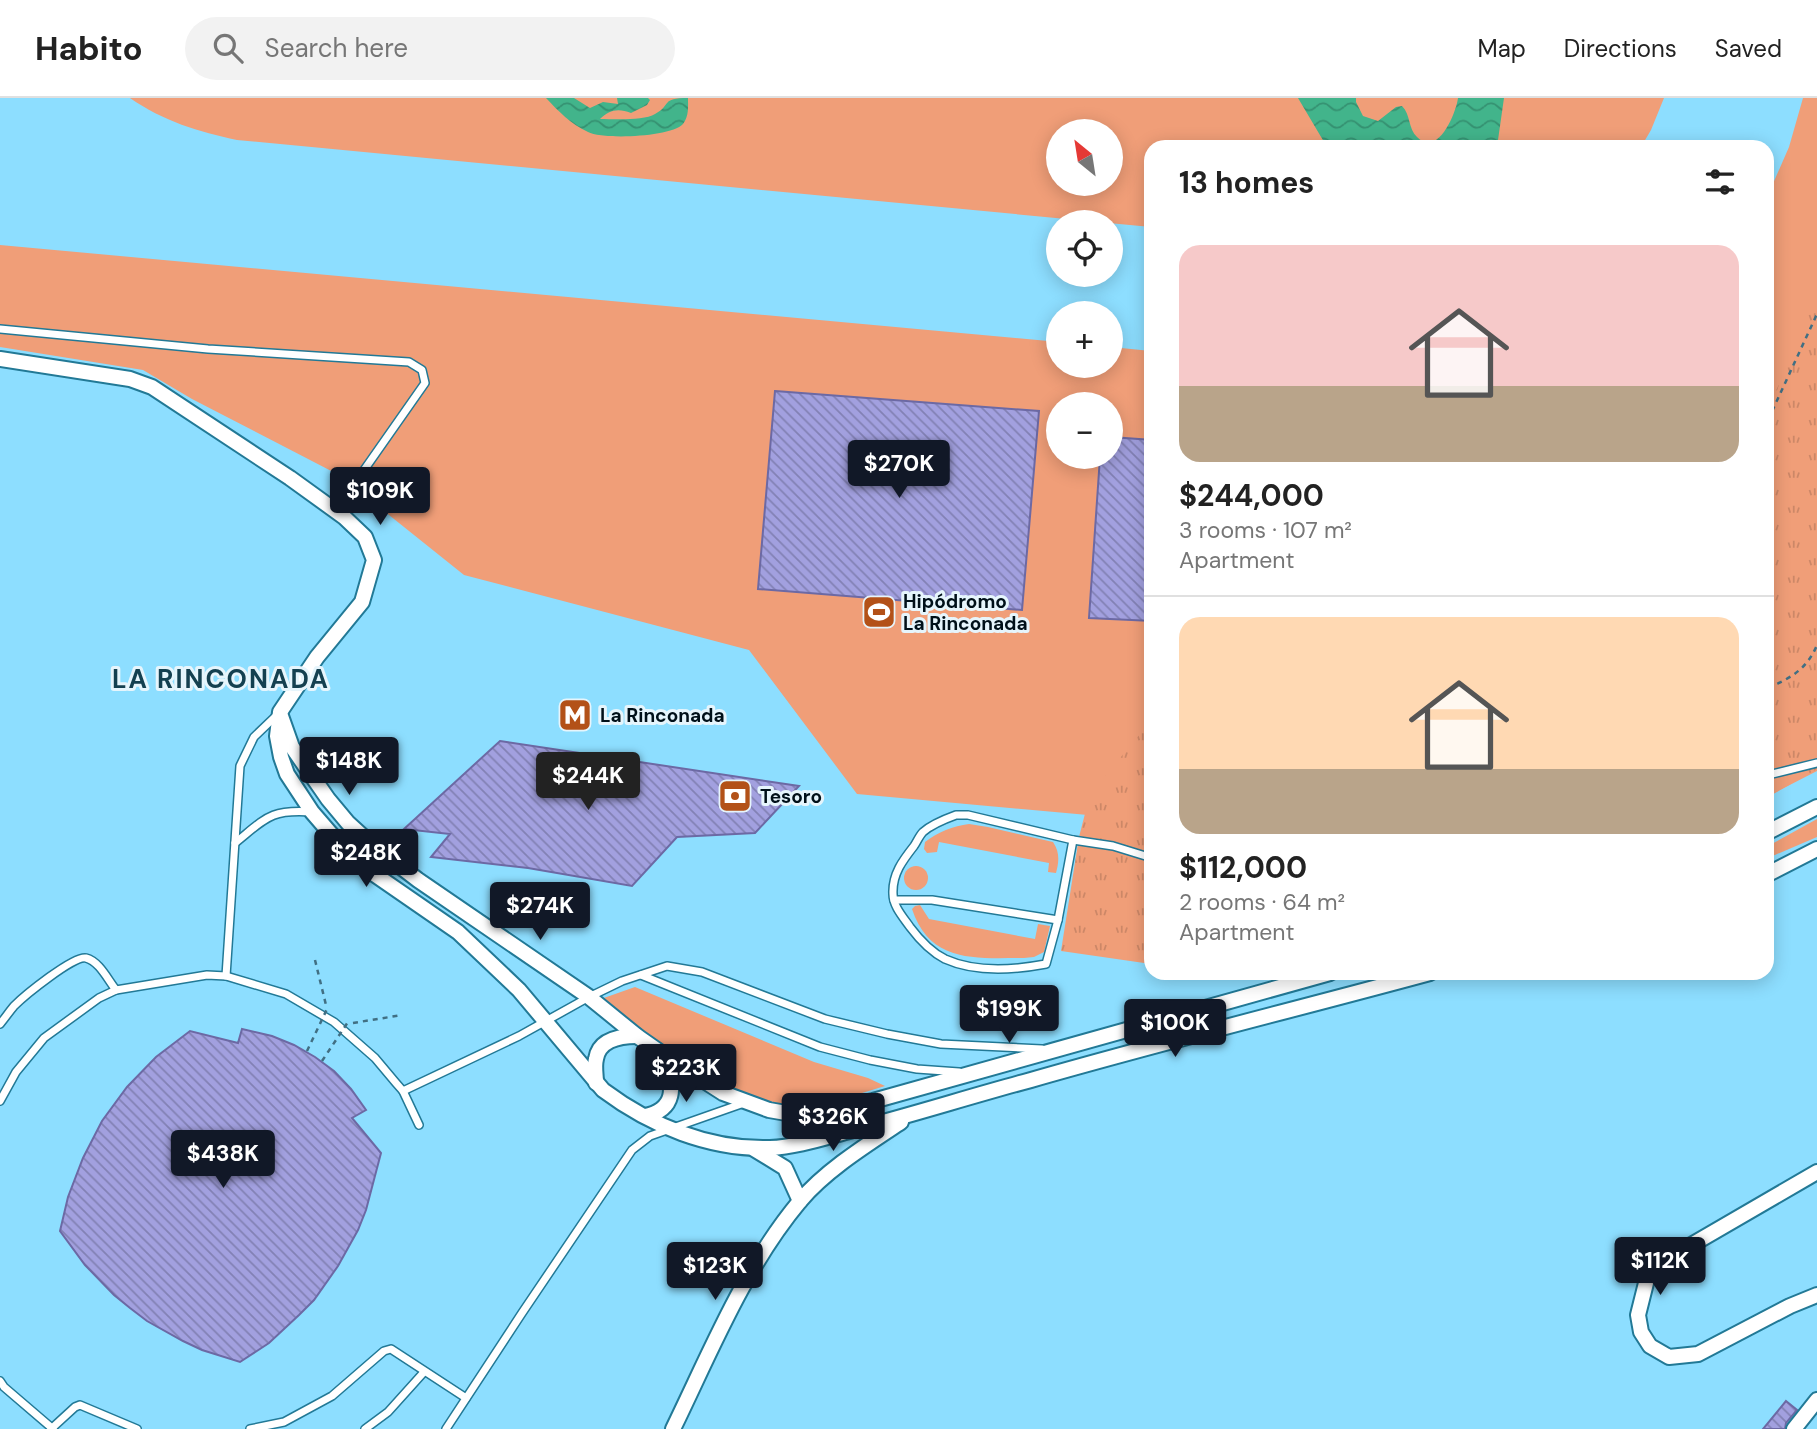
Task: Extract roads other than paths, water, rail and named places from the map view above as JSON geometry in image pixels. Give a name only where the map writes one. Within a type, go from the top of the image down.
[{"type":"street","points":[[0,359],[130,379],[152,387],[290,478],[336,511],[365,537],[374,560],[362,601],[317,657],[280,712],[277,736],[287,774],[312,813],[337,841],[361,865],[458,932],[519,990],[596,1083],[617,1100],[670,1128],[723,1146],[771,1148],[817,1140],[1031,1079],[1404,980]]},
{"type":"street","points":[[280,712],[292,747],[328,799],[370,844],[589,997],[667,1057],[723,1093],[769,1110],[792,1114],[873,1101],[1305,980]]},
{"type":"street","points":[[1774,829],[1817,807]]},
{"type":"street","points":[[1774,871],[1817,849]]},
{"type":"street","points":[[596,1083],[596,1058],[600,1049],[608,1041],[620,1036],[637,1036]]},
{"type":"street","points":[[645,1116],[656,1114],[666,1106],[671,1094],[672,1083],[667,1057]]},
{"type":"street","points":[[673,1429],[756,1262],[800,1200],[853,1155],[911,1115]]},
{"type":"street","points":[[750,1147],[785,1168],[800,1200]]},
{"type":"street","points":[[1817,1172],[1693,1244],[1659,1267],[1647,1279],[1638,1315],[1642,1332],[1650,1346],[1669,1357],[1683,1357],[1698,1354],[1790,1306],[1817,1295]]},
{"type":"street","points":[[1794,1429],[1817,1400]]},
{"type":"lane","points":[[0,329],[208,349],[409,362],[422,370],[425,383],[336,511]]},
{"type":"lane","points":[[226,976],[240,766],[254,737],[280,712]]},
{"type":"lane","points":[[1774,774],[1817,763]]},
{"type":"lane","points":[[235,843],[267,817],[291,811],[312,813]]},
{"type":"lane","points":[[1073,840],[1058,920],[1046,964],[1024,968],[988,968],[943,958],[919,939],[900,914],[894,900],[892,892],[899,865],[923,832],[956,814],[1073,840],[1113,846],[1144,856]]},
{"type":"lane","points":[[894,900],[932,900],[1058,920]]},
{"type":"lane","points":[[0,1024],[15,1005],[37,985],[78,958],[86,958],[95,963],[116,990]]},
{"type":"lane","points":[[402,1091],[519,1035],[622,981],[667,966],[702,972],[825,1018],[887,1034],[941,1044],[1057,1050]]},
{"type":"lane","points":[[0,1101],[16,1072],[44,1038],[99,998],[116,990],[207,975],[226,976],[286,994],[334,1023],[375,1058],[402,1091],[419,1125]]},
{"type":"lane","points":[[640,975],[820,1047],[917,1069],[970,1073]]},
{"type":"lane","points":[[446,1429],[632,1150],[650,1136],[745,1103]]},
{"type":"lane","points":[[250,1429],[285,1426],[332,1395],[384,1351],[391,1349],[466,1398]]},
{"type":"lane","points":[[365,1429],[388,1412],[424,1372]]},
{"type":"lane","points":[[0,1381],[52,1429],[80,1405],[137,1429]]},
{"type":"water","points":[[546,98],[574,98],[590,108],[603,102],[618,104],[617,98],[650,100],[647,105],[631,113],[614,111],[600,119],[644,118],[679,98],[688,98],[688,111],[683,124],[665,132],[607,136],[582,129]]},
{"type":"water","points":[[1298,98],[1356,98],[1363,116],[1378,121],[1396,107],[1402,106],[1414,134],[1422,140],[1323,140]]},
{"type":"water","points":[[1458,98],[1504,98],[1498,140],[1436,140],[1450,122]]},
{"type":"place","name":"Hipódromo La Rinconada","points":[[879,612]]},
{"type":"place","name":"La Rinconada","points":[[575,715]]},
{"type":"place","name":"Tesoro","points":[[735,796]]},
{"type":"district","name":"LA RINCONADA","points":[[221,679]]}]
